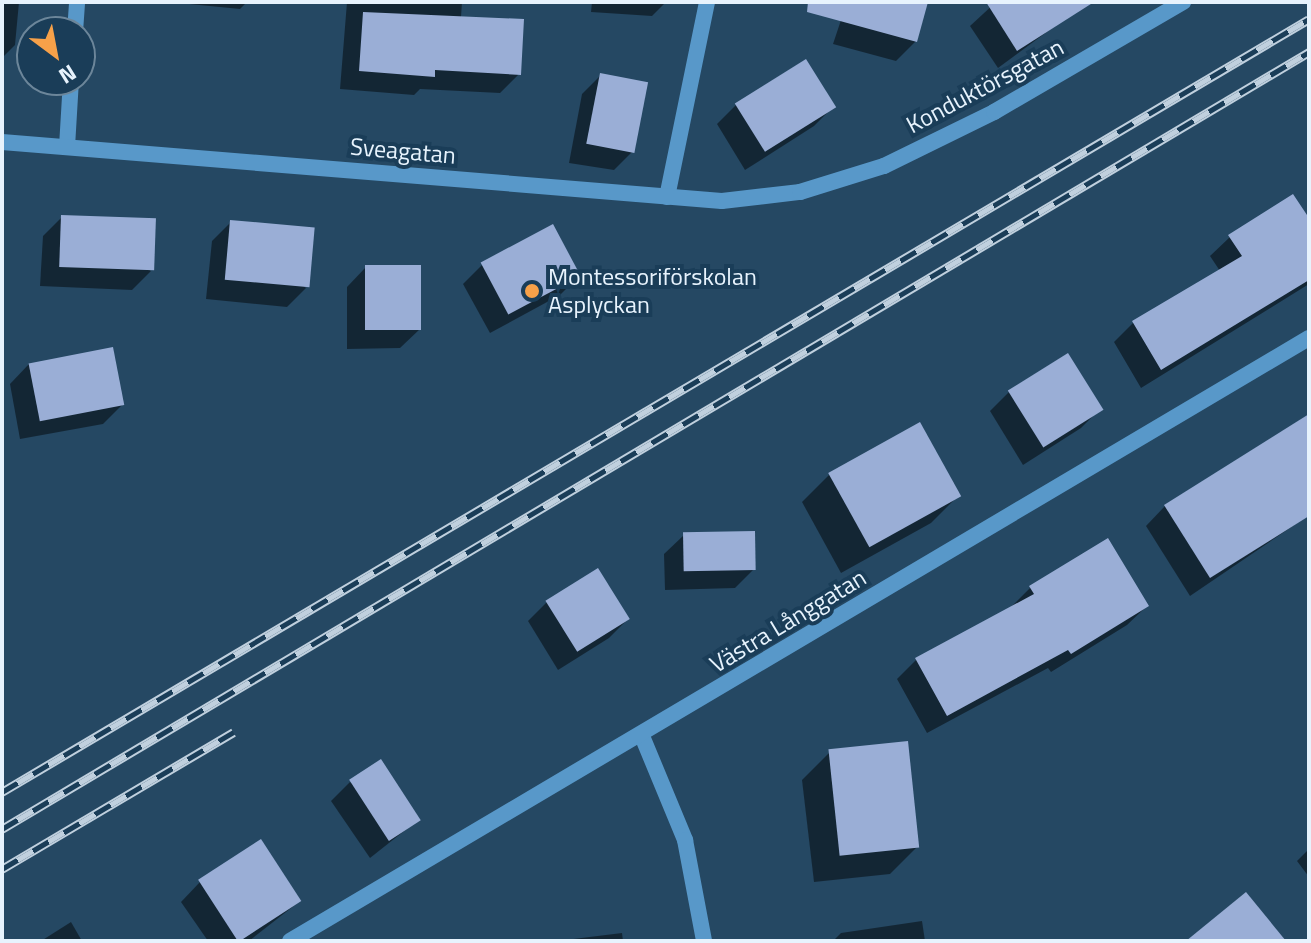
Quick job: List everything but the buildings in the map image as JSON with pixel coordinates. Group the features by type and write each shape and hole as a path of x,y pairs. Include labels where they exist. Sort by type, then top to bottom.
{"street":[{"path":"667,197 707,2"},
{"name":"Konduktörsgatan","path":"800,192 884,166 994,112 1183,2"},
{"path":"67,147 70,96"},
{"name":"Sveagatan","path":"2,142 722,201 800,192"},
{"name":"Västra Långgatan","path":"290,941 642,736 1309,338"},
{"path":"642,736 685,840 704,941"}],"railway":[{"path":"2,792 1309,19"},
{"path":"2,829 1309,52"},
{"path":"2,869 234,732"}],"place":[{"name":"Montessoriförskolan Asplyckan","path":"532,291"}]}
